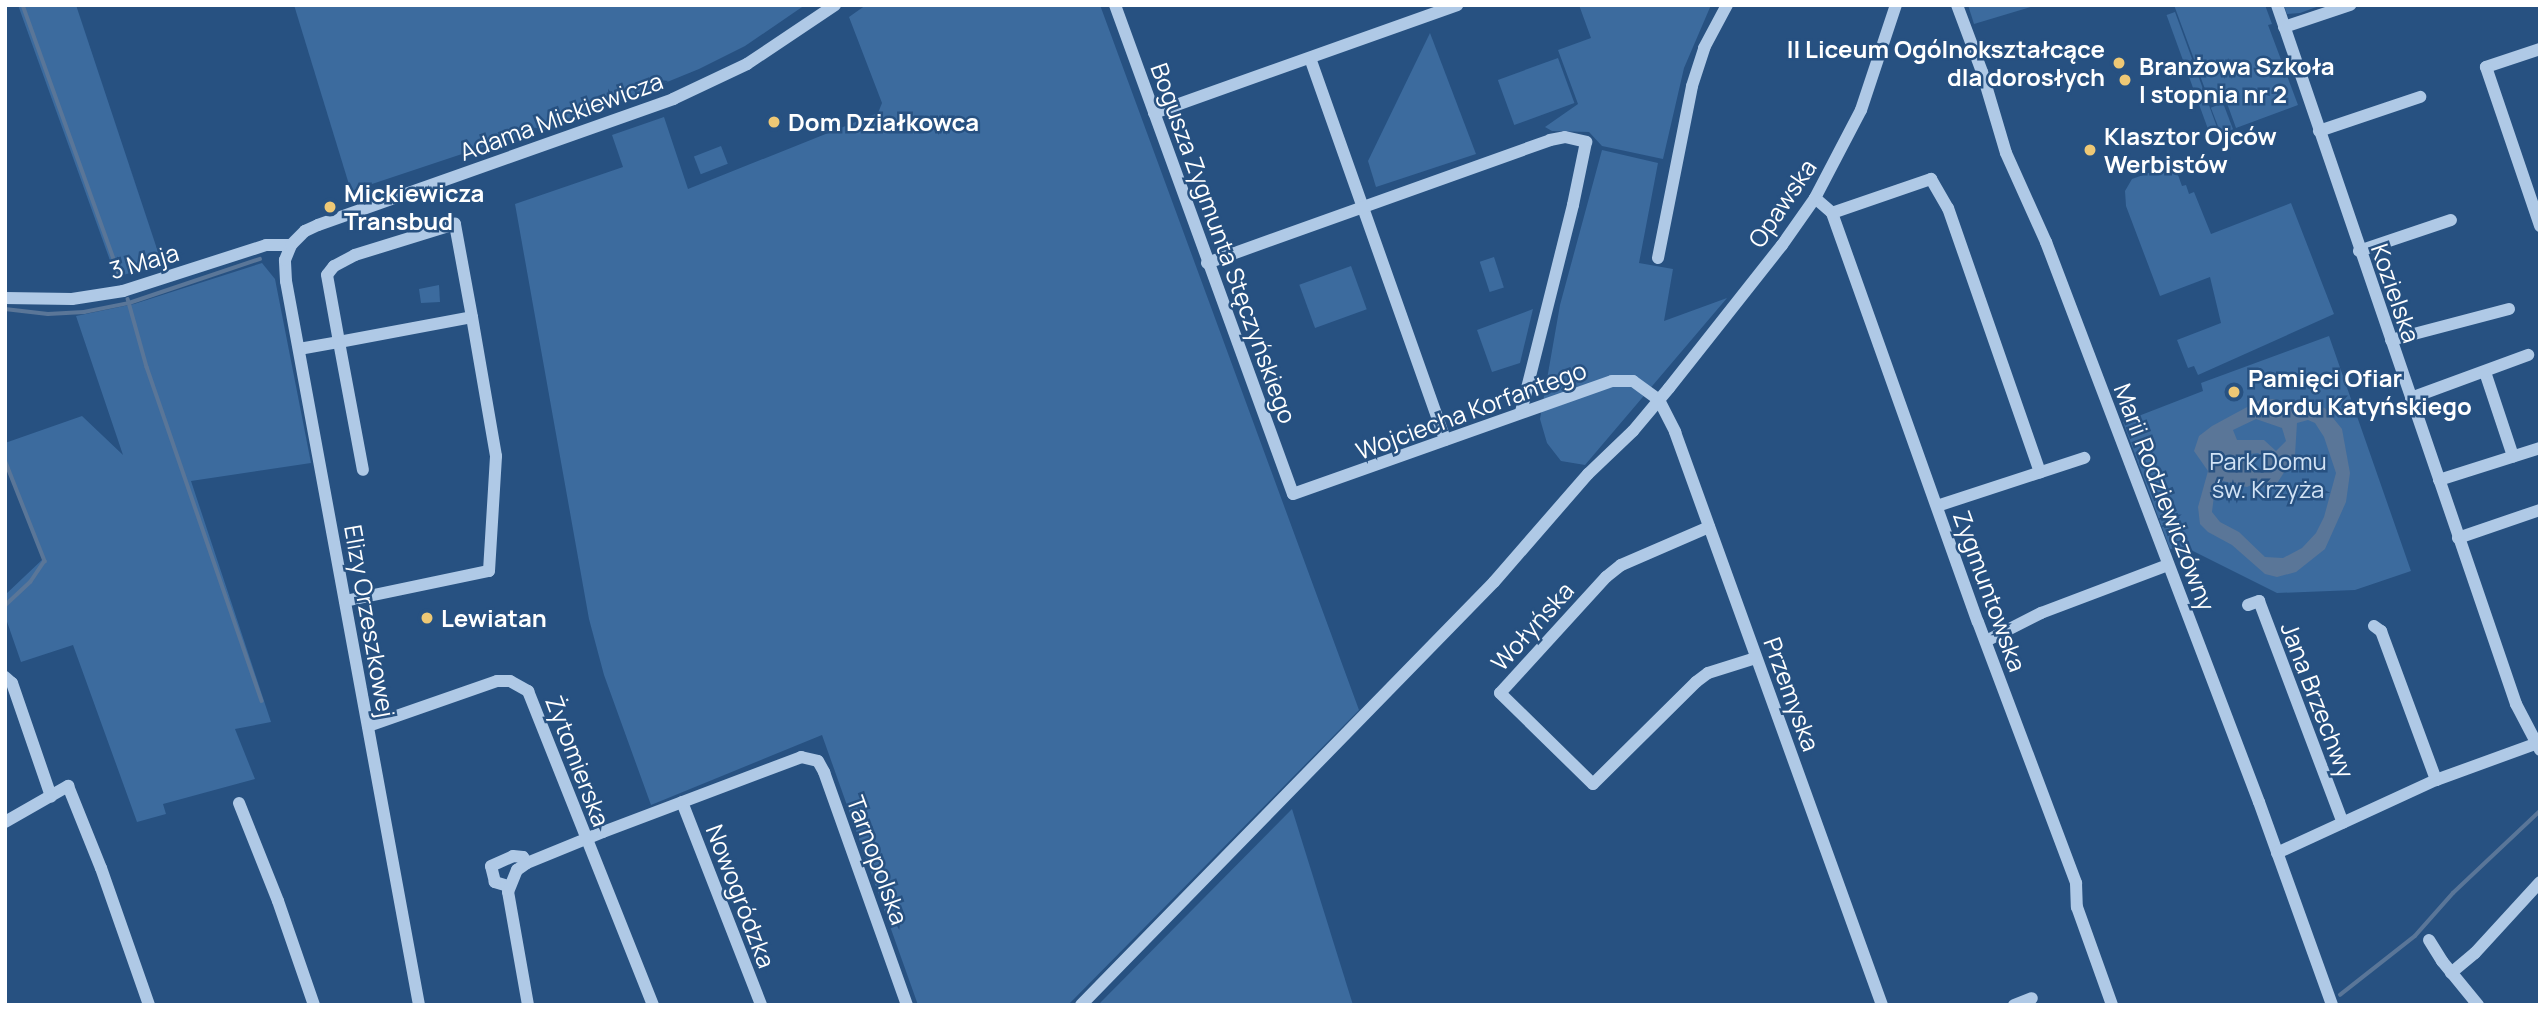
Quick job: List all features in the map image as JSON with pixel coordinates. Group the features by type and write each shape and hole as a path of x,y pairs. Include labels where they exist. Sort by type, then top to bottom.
{"street":[{"name":"Adama Mickiewicza","path":"291,245 305,231 318,225 673,99 755,58 835,5"},
{"name":"Bogusza Zygmunta Stęczyńskiego","path":"1115,5 1293,494"},
{"path":"1154,113 1457,5"},
{"path":"1658,258 1692,86 1704,48 1727,5"},
{"name":"Opawska","path":"1081,1005 1494,582 1588,474 1659,400 1782,245 1815,198 1861,110 1896,5"},
{"name":"Marii Rodziewiczówny","path":"1957,5 1985,82 2006,153 2046,242 2332,1005"},
{"name":"Kozielska","path":"2277,5 2516,704 2537,747"},
{"path":"2284,27 2350,5"},
{"path":"2540,49 2486,67 2540,226"},
{"path":"1310,58 1445,440"},
{"path":"2319,131 2420,97"},
{"path":"1208,262 1550,139 1565,137 1586,142 1573,205 1521,412"},
{"path":"1832,213 1931,179 1948,208 2040,472"},
{"name":"Zygmuntowska","path":"1815,198 1832,213 2060,847 2076,883 2077,907 2112,1005"},
{"path":"2359,251 2451,220"},
{"path":"345,601 489,571 496,456 455,223 355,255 329,270 327,275 363,470"},
{"name":"3 Maja","path":"5,298 72,299 123,292 266,245 291,245"},
{"name":"Elizy Orzeszkowej","path":"291,245 285,268 419,1005"},
{"path":"2391,340 2510,309"},
{"path":"299,349 472,317"},
{"path":"2411,398 2528,355"},
{"path":"2484,372 2513,456"},
{"name":"Wojciecha Korfantego","path":"1293,494 1612,381 1633,381 1659,400"},
{"name":"Przemyska","path":"1659,400 1675,432 1882,1005"},
{"path":"2439,480 2540,447"},
{"path":"1937,506 2084,458"},
{"path":"2459,538 2540,510"},
{"name":"Wołyńska","path":"1709,527 1621,565 1606,577 1500,693 1593,784 1696,682 1708,673 1756,658"},
{"path":"1986,641 2041,613 2168,565"},
{"name":"Jana Brzechwy","path":"2248,606 2259,601 2343,823"},
{"path":"2374,626 2381,631 2435,780"},
{"path":"5,677 12,683 51,796"},
{"name":"Żytomierska","path":"368,726 497,681 521,684 532,696 585,840 653,1005"},
{"path":"2277,853 2435,780 2537,747"},
{"name":"Tarnopolska","path":"682,802 786,760 807,757 821,765 907,1005"},
{"path":"5,822 68,786 79,809 149,1005"},
{"path":"528,1005 508,887 517,870 527,863 682,802"},
{"name":"Nowogródzka","path":"682,802 761,1005"},
{"path":"239,803 278,901 314,1005"},
{"path":"508,887 495,881 491,866 513,856 523,857 527,863"},
{"path":"2451,973 2537,891"},
{"path":"2429,940 2451,973 2478,1005"},
{"path":"2014,1005 2032,998"}],"green space":[{"path":"18,5 76,5 162,264 116,277"},
{"path":"294,5 805,5 745,46 699,69 618,102 351,191"},
{"path":"866,5 1100,5 1359,710 1068,1005 918,1005 822,735 651,805 604,675 589,619 515,204 623,167 612,135 664,117 688,189 878,113 882,103 849,17"},
{"path":"1579,5 1711,5 1684,68 1663,159 1602,146 1589,132 1552,131 1545,127 1578,104 1558,50 1591,38"},
{"path":"1968,5 2037,5 1974,24"},
{"path":"2174,5 2265,5 2272,24 2268,25 2298,105 2236,128 2224,95 2209,100"},
{"path":"2284,5 2322,5 2300,13 2287,14"},
{"path":"2175,12 2217,128 2209,131 2167,15"},
{"path":"1430,33 1476,154 1376,187 1368,161"},
{"path":"1558,58 1574,103 1514,125 1498,80"},
{"path":"2223,103 2233,129 2221,134 2211,108"},
{"path":"721,146 728,164 701,174 694,156"},
{"path":"1602,150 1658,163 1639,263 1673,269 1664,321 1727,298 1585,465 1561,461 1547,443 1540,419 1560,305"},
{"path":"2174,164 2182,186 2186,185 2189,194 2194,192 2211,234 2291,203 2334,314 2198,375 2194,366 2188,368 2177,340 2221,323 2210,277 2160,296 2126,206 2125,191 2132,179"},
{"path":"1494,257 1504,287 1490,292 1480,262"},
{"path":"262,263 275,279 311,463 191,481 271,722 235,729 255,779 163,804 166,814 137,822 73,645 21,662 5,616 5,595 44,558 5,462 5,443 82,416 123,455 76,316 134,304"},
{"path":"1351,266 1367,309 1315,328 1299,285"},
{"path":"439,285 440,302 421,303 419,289"},
{"path":"1533,309 1520,363 1492,372 1477,330"},
{"name":"Park Domu św. Krzyża","path":"2329,336 2411,571 2355,590 2277,593 2185,547 2170,549 2123,422 2203,391 2201,383"},
{"path":"1292,809 1353,1005 1098,1005"}],"shaded area":[{"path":"2274,399 2295,408 2308,403 2325,408 2342,429 2350,473 2346,502 2325,549 2296,572 2277,577 2265,574 2232,545 2208,532 2200,524 2198,507 2208,471 2194,451 2199,436 2260,400","holes":["2256,419 2282,428 2286,441 2276,451 2264,440 2237,440 2233,430","2308,420 2315,423 2324,437 2336,473 2324,517 2316,533 2302,548 2283,558 2265,557 2239,532 2220,522 2212,512 2214,496 2223,481 2247,487 2256,483 2265,488 2276,485 2295,455 2297,423","2258,453 2266,459 2261,473 2245,460 2250,454"]}],"waterway":[{"path":"23,5 121,278"},
{"path":"5,309 48,314 84,312 129,303 260,259"},
{"path":"128,299 147,367 262,701"},
{"path":"5,460 45,561 31,582 5,606"},
{"path":"2340,995 2415,936 2453,893 2540,811"}],"place":[{"name":"II Liceum Ogólnokształcące dla dorosłych","path":"2119,63"},
{"name":"Branżowa Szkoła I stopnia nr 2","path":"2125,80"},
{"name":"Dom Działkowca","path":"774,122"},
{"name":"Klasztor Ojców Werbistów","path":"2090,150"},
{"name":"Mickiewicza Transbud","path":"330,207"},
{"name":"Pamięci Ofiar Mordu Katyńskiego","path":"2234,392"},
{"name":"Lewiatan","path":"427,618"}]}
